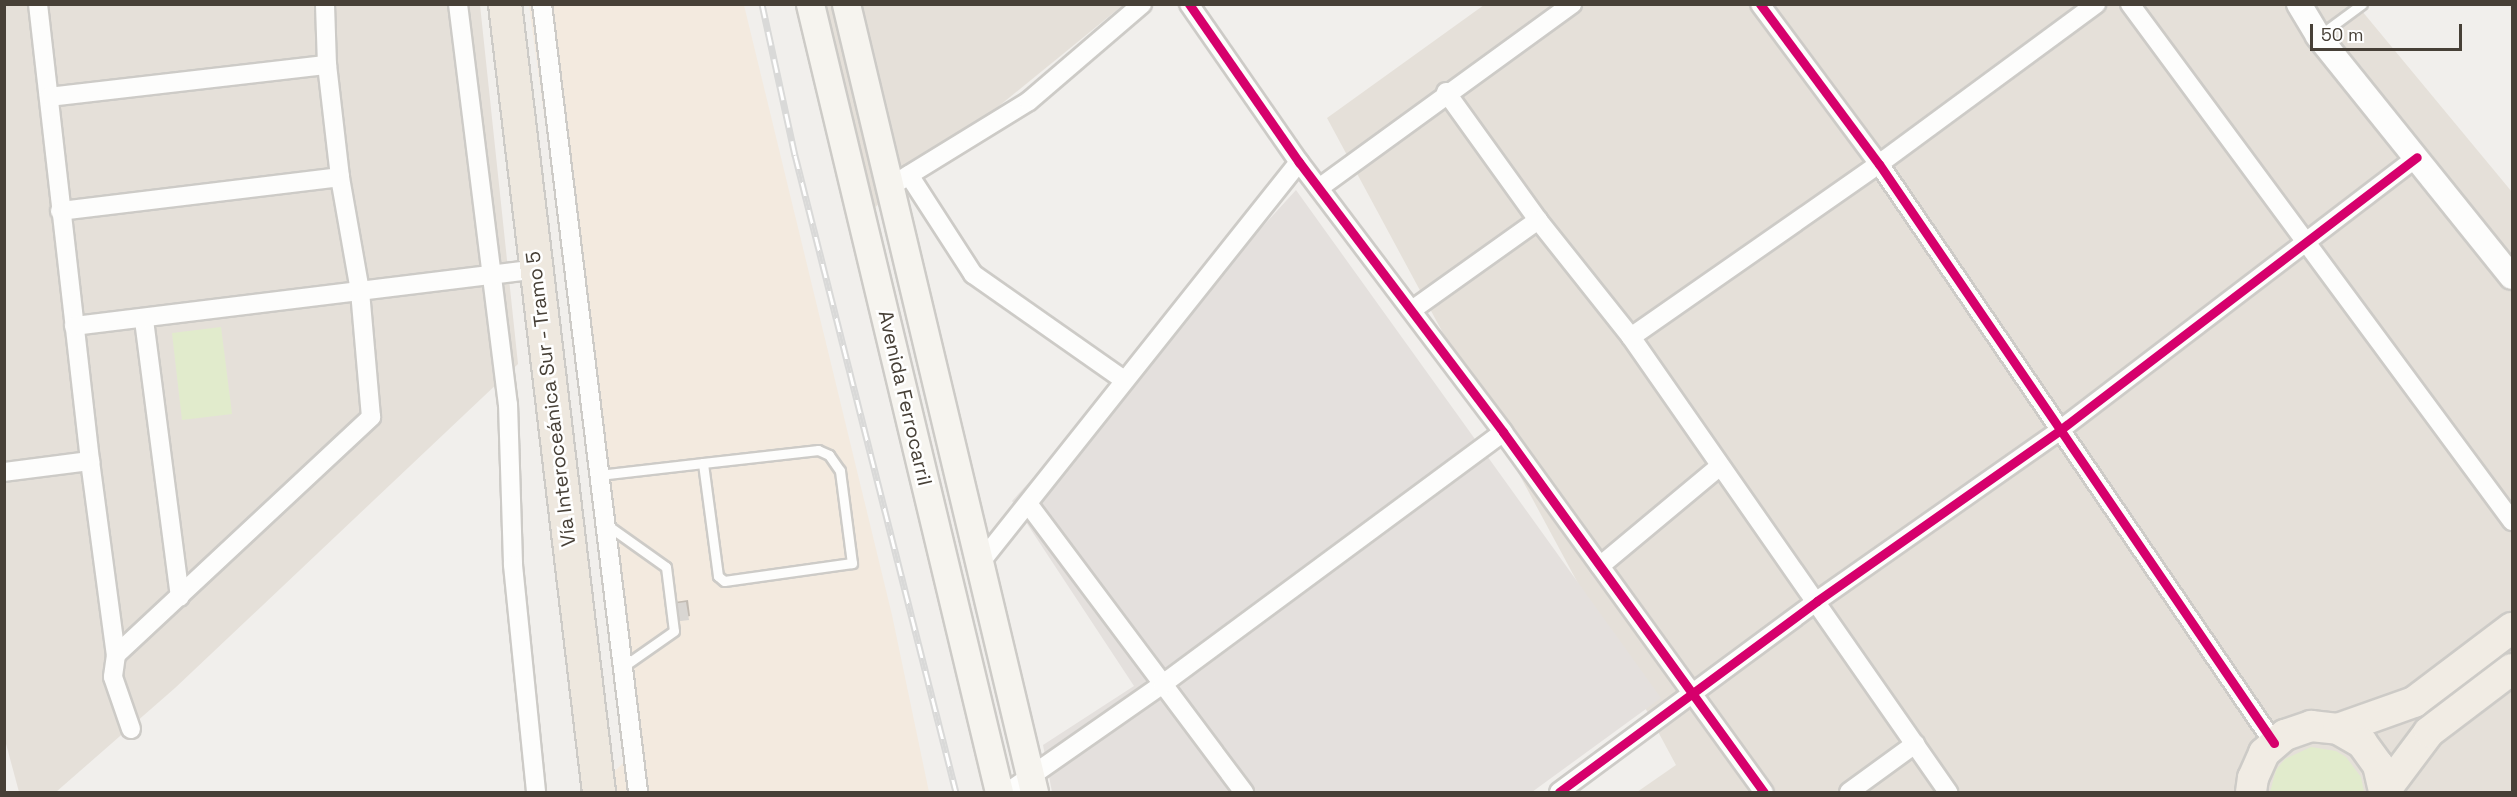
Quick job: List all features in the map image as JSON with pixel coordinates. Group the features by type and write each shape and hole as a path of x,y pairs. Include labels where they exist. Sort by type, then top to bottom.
{"highway":[{"name":"Vía Interoceánica Sur - Tramo 5","path":"505,4 599,792"}],"main road":[{"name":"Avenida Ferrocarril","path":"810,4 999,792"},
{"name":"Avenida Ferrocarril","path":"846,4 900,180 980,563 1033,784"},
{"path":"2338,729 2414,702 2512,628"},
{"path":"2384,792 2429,732 2512,669"},
{"path":"2251,792 2257,765 2274,743 2311,726 2338,729 2362,743 2371,753 2384,792"}],"street":[{"path":"38,4 60,211 116,655 113,677 131,729"},
{"path":"116,655 371,417 360,291 340,177 327,65 326,4"},
{"path":"458,4 490,276 508,404 513,565 536,792"},
{"path":"542,4 638,792"},
{"path":"1124,380 973,274 900,180 1029,101 1142,4"},
{"path":"1189,4 1299,162 1503,432 1764,792"},
{"path":"1318,188 1446,92 1572,4"},
{"path":"1760,4 1879,164 2274,743"},
{"path":"1631,337 1879,164 2096,4"},
{"path":"2130,4 2512,521"},
{"path":"2297,5 2318,36 2512,277"},
{"path":"49,97 327,65"},
{"path":"1446,92 1538,220 1631,337 1719,467 1817,601 1948,792"},
{"path":"1559,792 1817,601 2060,430 2417,158"},
{"path":"980,563 1029,506 1124,380 1299,162"},
{"path":"60,211 340,177"},
{"path":"1412,310 1538,220"},
{"path":"74,326 144,320 536,269"},
{"path":"144,320 180,597"},
{"path":"1008,792 1033,784 1163,684 1503,432"},
{"path":"4,472 90,461"},
{"path":"1600,566 1719,467"},
{"path":"1029,506 1244,792"},
{"path":"1849,792 1915,744"}],"lane":[{"path":"2318,36 2362,4"},
{"path":"599,475 703,463 818,450 829,455 840,471 852,563 724,581 718,576 703,463"},
{"path":"605,524 666,567 674,631 624,666"}],"shaded area":[{"path":"824,4 1123,5 874,208"},
{"path":"4,5 480,5 518,364 175,688 56,792 19,792 5,740"},
{"path":"529,5 744,5 892,615 929,792 592,792 632,755"},
{"path":"1484,5 2357,5 2512,192 2512,792 1637,792 1676,765 1327,118"},
{"path":"1296,190 1661,698 1532,792 1052,792 1043,745 1134,686 1012,501"}],"green space":[{"path":"221,327 232,414 182,420 172,333"},
{"path":"2311,747 2336,751 2346,757 2361,777 2364,792 2270,792 2276,770 2285,759"}],"building":[{"path":"686,602 689,620 673,622 671,604"}],"railway":[{"path":"762,4 795,155 956,792"}],"cycle path":[{"path":"1189,4 1299,162 1503,432 1764,792"},
{"path":"1760,4 1879,164 2274,743"},
{"path":"1559,792 1817,601 2060,430 2417,157"}]}
